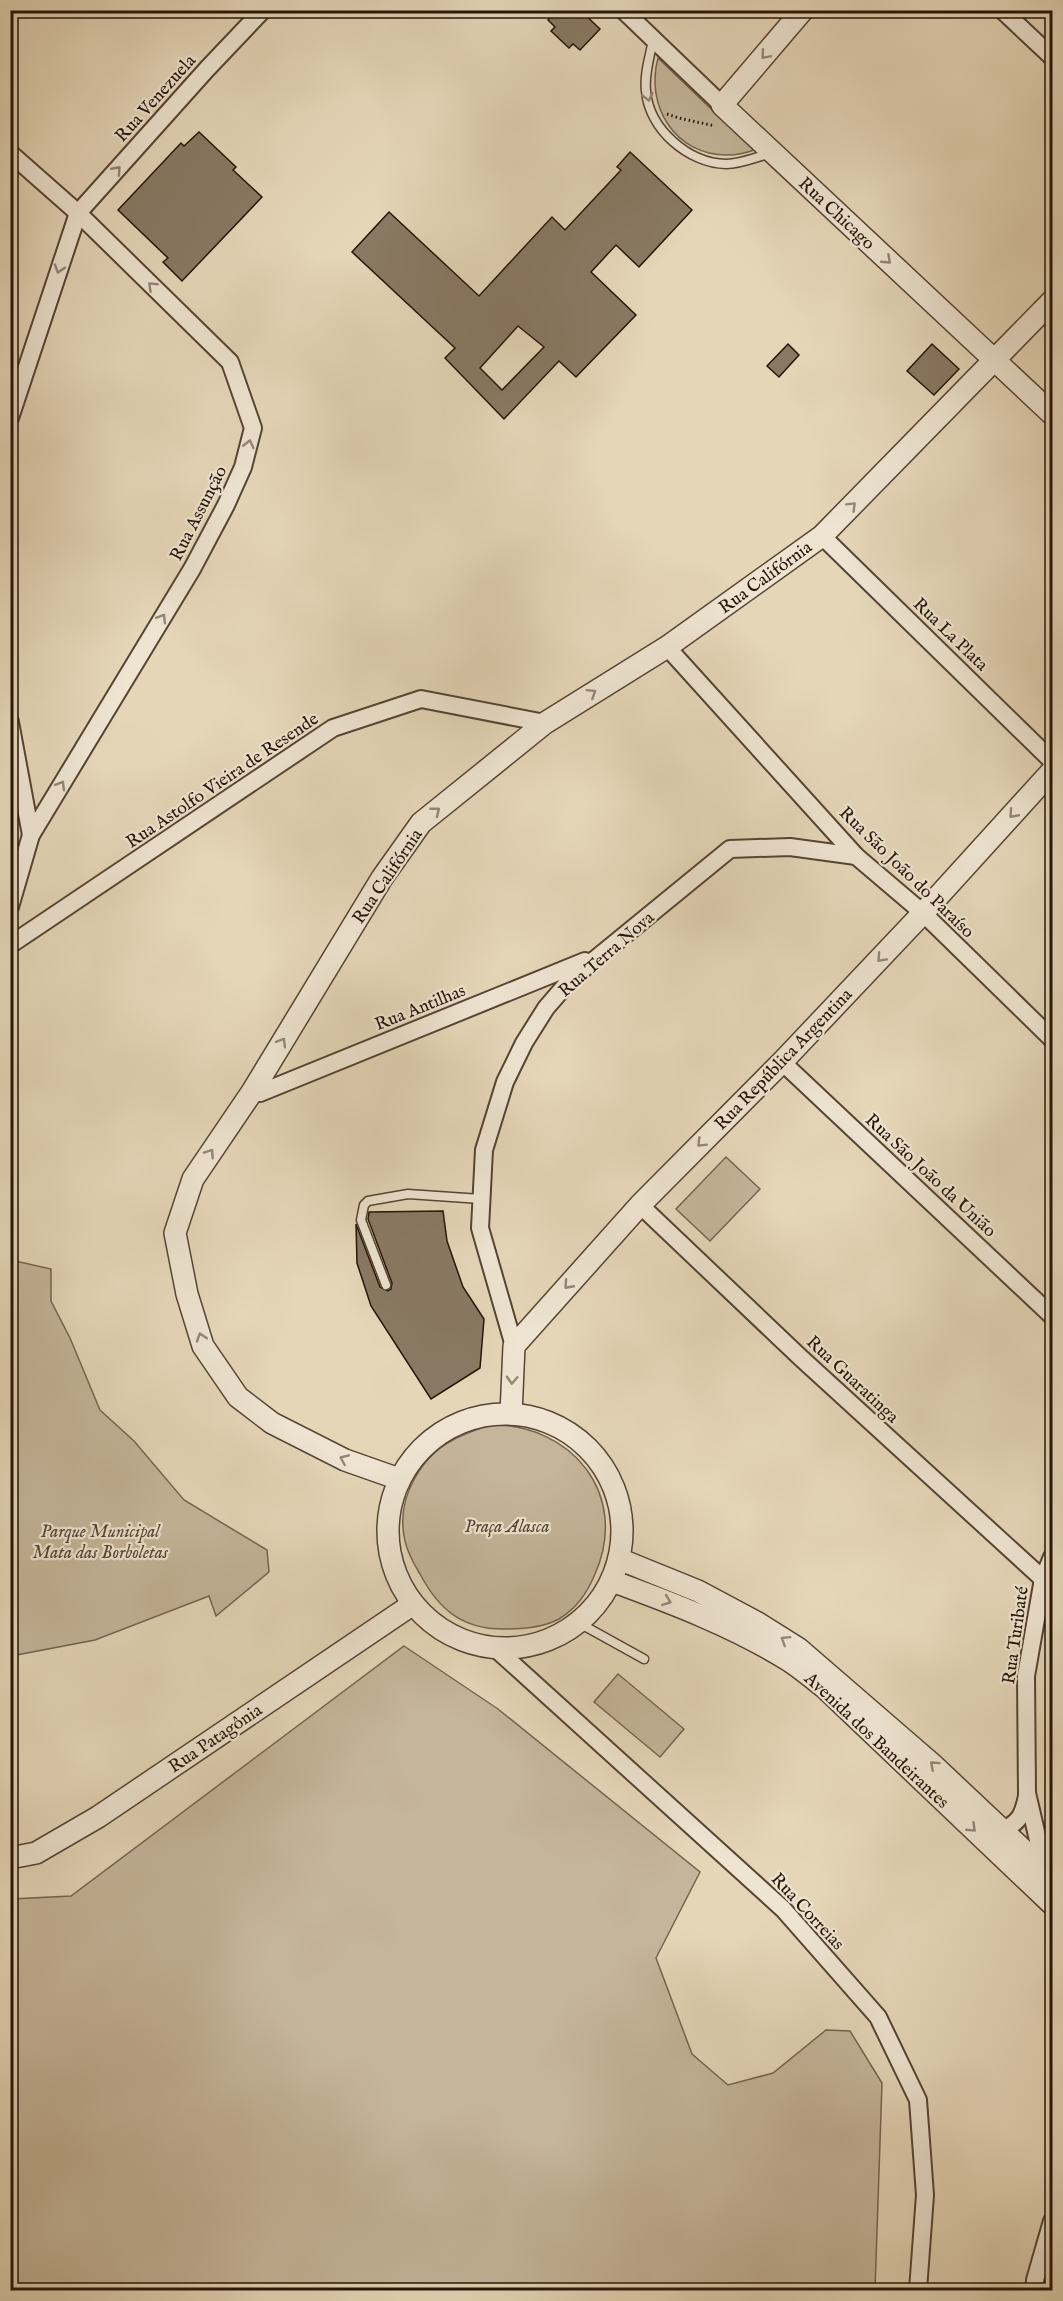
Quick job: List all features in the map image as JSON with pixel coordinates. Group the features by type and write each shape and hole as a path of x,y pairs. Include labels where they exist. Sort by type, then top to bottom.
{"street":[{"name":"Rua Venezuela","path":"78,213 263,10"},
{"name":"Rua Chicago","path":"622,10 653,40 721,115 772,153 1053,414"},
{"path":"721,115 803,10"},
{"path":"1002,10 1053,57"},
{"name":"Rua Assunção","path":"10,153 78,213 230,362 253,428 243,467 202,551 31,835 10,907"},
{"path":"10,418 78,213"},
{"name":"Rua Califórnia","path":"399,1479 345,1460 272,1423 238,1397 203,1346 187,1294 175,1233 193,1179 252,1092 382,878 421,823 545,723 667,647 822,536 1053,301"},
{"name":"Rua La Plata","path":"822,536 1053,761"},
{"name":"Rua São João do Paraíso","path":"667,647 856,856 923,913 1053,1039"},
{"name":"Rua Astolfo Vieira de Resende","path":"10,945 333,728 421,699 545,723"},
{"path":"10,722 31,835"},
{"name":"Rua República Argentina","path":"514,1346 640,1205 782,1062 1053,771"},
{"name":"Rua Terra Nova","path":"511,1414 514,1346 480,1228 481,1199 484,1150 506,1082 524,1043 552,1001 571,980 730,849 790,847 856,856"},
{"name":"Rua Antilhas","path":"252,1092 260,1093 602,954"},
{"name":"Rua São João da União","path":"782,1062 1053,1316"},
{"name":"Rua Guaratinga","path":"640,1205 801,1358 1043,1580"},
{"path":"511,1414 544,1421 575,1437 599,1461 616,1491 622,1525 620,1560 612,1581 598,1604 579,1623 554,1638 525,1647 495,1648 464,1641 445,1631 436,1626 413,1604 396,1575 388,1543 389,1510 399,1479 411,1460 427,1443 445,1430 477,1418 511,1414"},
{"name":"Rua Turibaté","path":"1004,1830 1017,1823 1023,1816 1027,1793 1026,1676 1043,1580 1053,1557"},
{"name":"Avenida dos Bandeirantes","path":"620,1560 698,1591 756,1622 799,1649 932,1764 1049,1874"},
{"name":"Avenida dos Bandeirantes","path":"612,1581 704,1616 790,1661 825,1688 1053,1904"},
{"name":"Rua Patagônia","path":"10,1858 36,1853 98,1817 413,1604"},
{"name":"Rua Correias","path":"495,1648 783,1909 878,2017 918,2100 925,2195 918,2290"},
{"name":"Rua Turibaté","path":"1027,1793 1049,1874"},
{"path":"1035,2290 1035,2280 1053,2221"}],"lane":[{"path":"653,40 647,71 646,92 657,122 674,143 700,160 726,164 772,153"},
{"path":"386,1285 361,1220 364,1205 368,1201 408,1194 481,1199"},
{"path":"579,1623 644,1659"}],"path":[{"path":"669,120 665,113 695,122 721,115"}],"green space":[{"path":"658,58 754,150 730,155 709,153 692,147 679,137 660,110 655,76"},
{"path":"726,1157 760,1189 710,1241 676,1209"},
{"name":"Parque Municipal Mata das Borboletas","path":"11,1260 51,1269 51,1301 70,1338 100,1410 134,1441 184,1500 267,1550 269,1572 216,1616 209,1596 95,1640 11,1656"},
{"name":"Praça Alasca","path":"489,1425 519,1428 546,1436 568,1450 586,1469 599,1492 605,1517 604,1545 595,1574 585,1594 576,1605 559,1619 547,1624 506,1629 477,1626 465,1622 435,1598 406,1546 403,1528 405,1502 422,1467 440,1448 451,1441"},
{"path":"404,1646 498,1709 700,1872 656,1958 692,2054 728,2085 773,2073 826,2030 850,2031 882,2083 875,2290 11,2290 11,1899 71,1896"},
{"path":"618,1674 684,1729 660,1757 594,1702"}],"building":[{"path":"557,10 580,10 600,29 580,50 573,44 569,48 551,31 555,27 548,20"},
{"path":"199,132 236,167 233,170 262,197 182,281 163,262 168,258 118,210 181,143 184,146"},
{"path":"630,152 692,210 639,267 616,245 591,272 636,315 576,377 559,361 504,419 445,358 455,348 352,252 389,212 479,296 552,217 565,230 621,170 617,167","holes":["518,326 544,347 502,390 480,368"]},
{"path":"788,344 799,355 779,377 767,366"},
{"path":"932,344 959,369 934,395 907,371"},
{"path":"443,1211 447,1241 463,1287 484,1319 480,1368 431,1399 371,1306 357,1263 356,1224 380,1287 388,1291 392,1283 368,1219 369,1212"}]}
